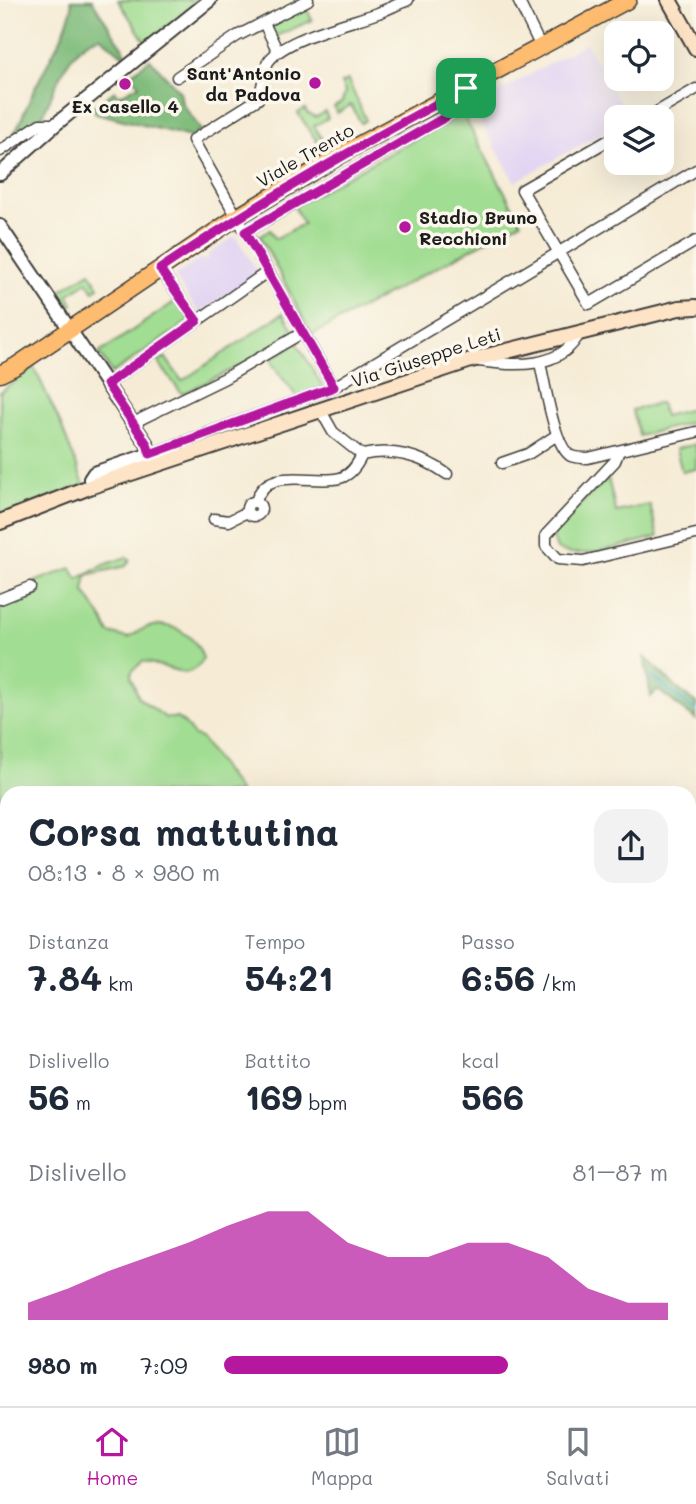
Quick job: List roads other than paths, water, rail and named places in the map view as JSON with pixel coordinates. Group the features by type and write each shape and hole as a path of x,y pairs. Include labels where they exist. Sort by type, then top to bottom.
{"main road":[{"name":"Viale Trento","path":"0,374 160,269 241,225 349,150 628,0"},
{"path":"669,0 696,48"},
{"name":"Via Giuseppe Leti","path":"0,522 92,486 471,360 678,308 696,306"},
{"name":"Viale Trento","path":"0,383 16,366"}],"street":[{"path":"0,174 56,124 210,0"},
{"path":"177,77 237,36 308,0"},
{"path":"334,387 193,140 258,99 264,88 267,64 278,52 320,32 379,13 408,0"},
{"path":"517,0 541,47"},
{"path":"264,23 278,52"},
{"path":"669,105 696,89"},
{"path":"0,151 40,124 56,124"},
{"path":"604,143 522,190 589,304 696,240"},
{"path":"92,486 91,476 99,470 334,387 696,170"},
{"path":"0,226 147,444 150,454"},
{"path":"160,269 197,321"},
{"path":"107,384 267,272"},
{"path":"471,360 540,363 553,359 568,349 580,332"},
{"path":"134,425 141,419 225,378 302,333"},
{"path":"540,363 557,435 572,456 588,458 696,432"},
{"path":"321,411 333,432 362,455 380,451 420,458 447,474"},
{"path":"502,463 528,454 557,435"},
{"path":"619,451 615,461 546,535 546,545 558,559 583,561 696,534"},
{"path":"214,519 229,521 247,512 253,516 259,514 261,507 256,502 258,495 275,481 288,478 340,478 356,467 362,455"},
{"path":"0,598 30,586"}],"waterway":[{"path":"651,676 696,711"}],"place":[{"name":"Sant'Antonio da Padova","path":"315,83"},
{"name":"Ex casello 4","path":"125,84"},
{"name":"Stadio Bruno Recchioni","path":"405,227"}]}
